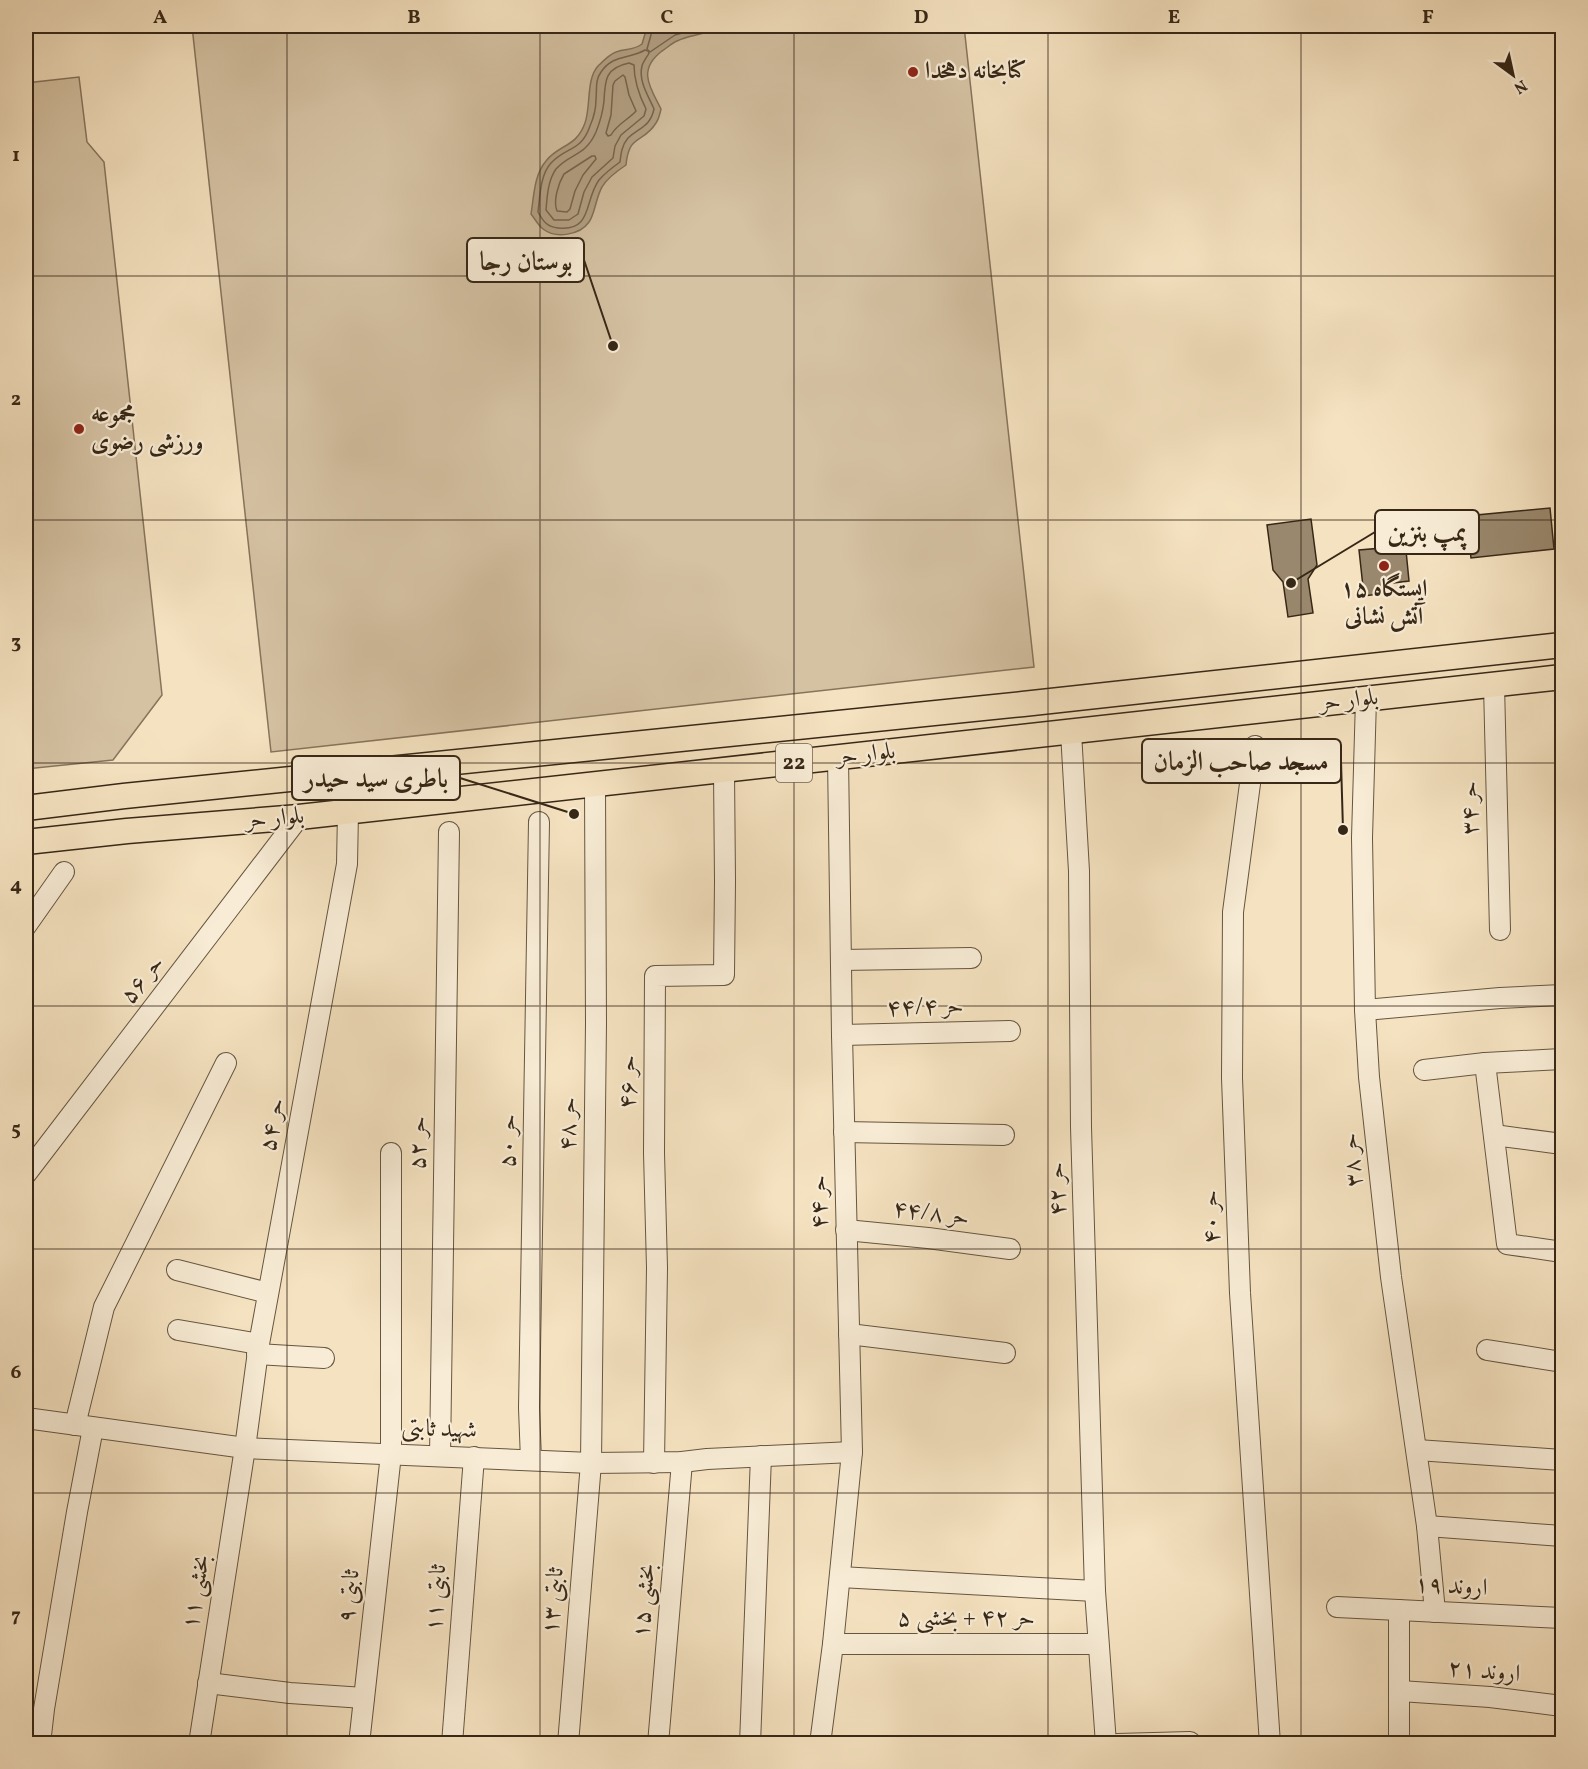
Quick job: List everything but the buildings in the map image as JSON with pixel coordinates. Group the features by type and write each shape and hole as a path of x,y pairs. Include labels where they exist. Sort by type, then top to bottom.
{"main road":[{"name":"بلوار حر","path":"26,808 1563,645"},
{"name":"بلوار حر","path":"26,842 348,812 1563,677"},
{"path":"124,796 127,831"}],"street":[{"name":"حر ۳۴","path":"1494,685 1500,930"},
{"name":"حر ۳۸","path":"1366,699 1362,838 1365,1010 1369,1077 1391,1277 1428,1526 1435,1611"},
{"name":"حر ۴۲","path":"1071,732 1079,871 1081,1127 1095,1591 1106,1743"},
{"name":"حر ۴۰","path":"1255,746 1233,912 1232,1078 1241,1305 1270,1743"},
{"name":"حر ۴۴","path":"820,1743 833,1644 852,1452 838,758"},
{"name":"حر ۴۶","path":"654,1463 657,1268 654,1153 655,976 724,975 724,771"},
{"name":"حر ۴۸","path":"591,1463 596,1023 595,785"},
{"name":"حر ۵۴","path":"245,1448 258,1349 347,864 348,812"},
{"name":"حر ۵۶","path":"26,1174 299,817"},
{"name":"حر ۵۰","path":"531,1460 529,1408 540,822"},
{"name":"حر ۵۲","path":"440,1455 449,832"},
{"path":"26,926 64,872"},
{"path":"841,960 971,958"},
{"path":"1365,1010 1563,995"},
{"name":"حر ۴۴/۴","path":"842,1035 1010,1031"},
{"path":"1424,1070 1485,1063 1563,1059"},
{"path":"40,1743 47,1686 77,1512 84,1426 104,1307 226,1063"},
{"path":"1485,1063 1507,1244 1563,1252"},
{"path":"844,1132 1004,1135"},
{"path":"1494,1135 1563,1144"},
{"name":"ثابتی ۹","path":"359,1743 391,1454 392,1153"},
{"name":"حر ۴۴/۸","path":"846,1230 1010,1249"},
{"path":"177,1270 268,1293"},
{"path":"178,1330 258,1349 324,1358"},
{"path":"849,1334 1005,1353"},
{"path":"1486,1350 1563,1362"},
{"name":"شهید ثابتی","path":"26,1418 245,1448 591,1463 682,1462 852,1452"},
{"name":"بخشی ۱۱","path":"199,1743 245,1448"},
{"path":"1417,1450 1563,1460"},
{"path":"750,1743 761,1456"},
{"name":"ثابتی ۱۱","path":"452,1743 474,1457"},
{"name":"بخشی ۱۵","path":"658,1743 682,1462"},
{"name":"ثابتی ۱۳","path":"568,1743 591,1463"},
{"path":"1428,1526 1563,1536"},
{"path":"840,1577 1095,1591"},
{"name":"اروند ۱۹","path":"1337,1607 1563,1618"},
{"path":"1399,1610 1399,1743"},
{"name":"حر ۴۲ + بخشی ۵","path":"833,1644 1098,1644"},
{"path":"208,1683 290,1693 364,1698"},
{"name":"اروند ۲۱","path":"1400,1691 1490,1697 1563,1706"},
{"path":"1117,1743 1190,1742"}],"shaded area":[{"path":"192,26 964,26 1034,667 271,752"},
{"name":"مجموعه ورزشی رضوی","path":"79,77 87,142 104,162 162,695 113,760 26,769 26,83"}],"water":[{"path":"645,26 716,26 707,32 675,42 654,58 648,72 648,79 661,109 657,121 651,130 633,143 626,165 604,184 589,222 574,233 561,235 548,232 531,214 539,173 556,151 572,142 581,131 587,116 590,85 594,71 614,53 642,44"}],"place":[{"name":"کتابخانه دهخدا","path":"913,72"},
{"name":"بوستان رجا","path":"613,346"},
{"name":"مجموعه ورزشی رضوی","path":"79,429"},
{"name":"ایستگاه ۱۵ آتش نشانی","path":"1384,566"},
{"name":"پمپ بنزین","path":"1291,583"},
{"name":"باطری سید حیدر","path":"574,814"},
{"name":"مسجد صاحب الزمان","path":"1343,830"}]}
